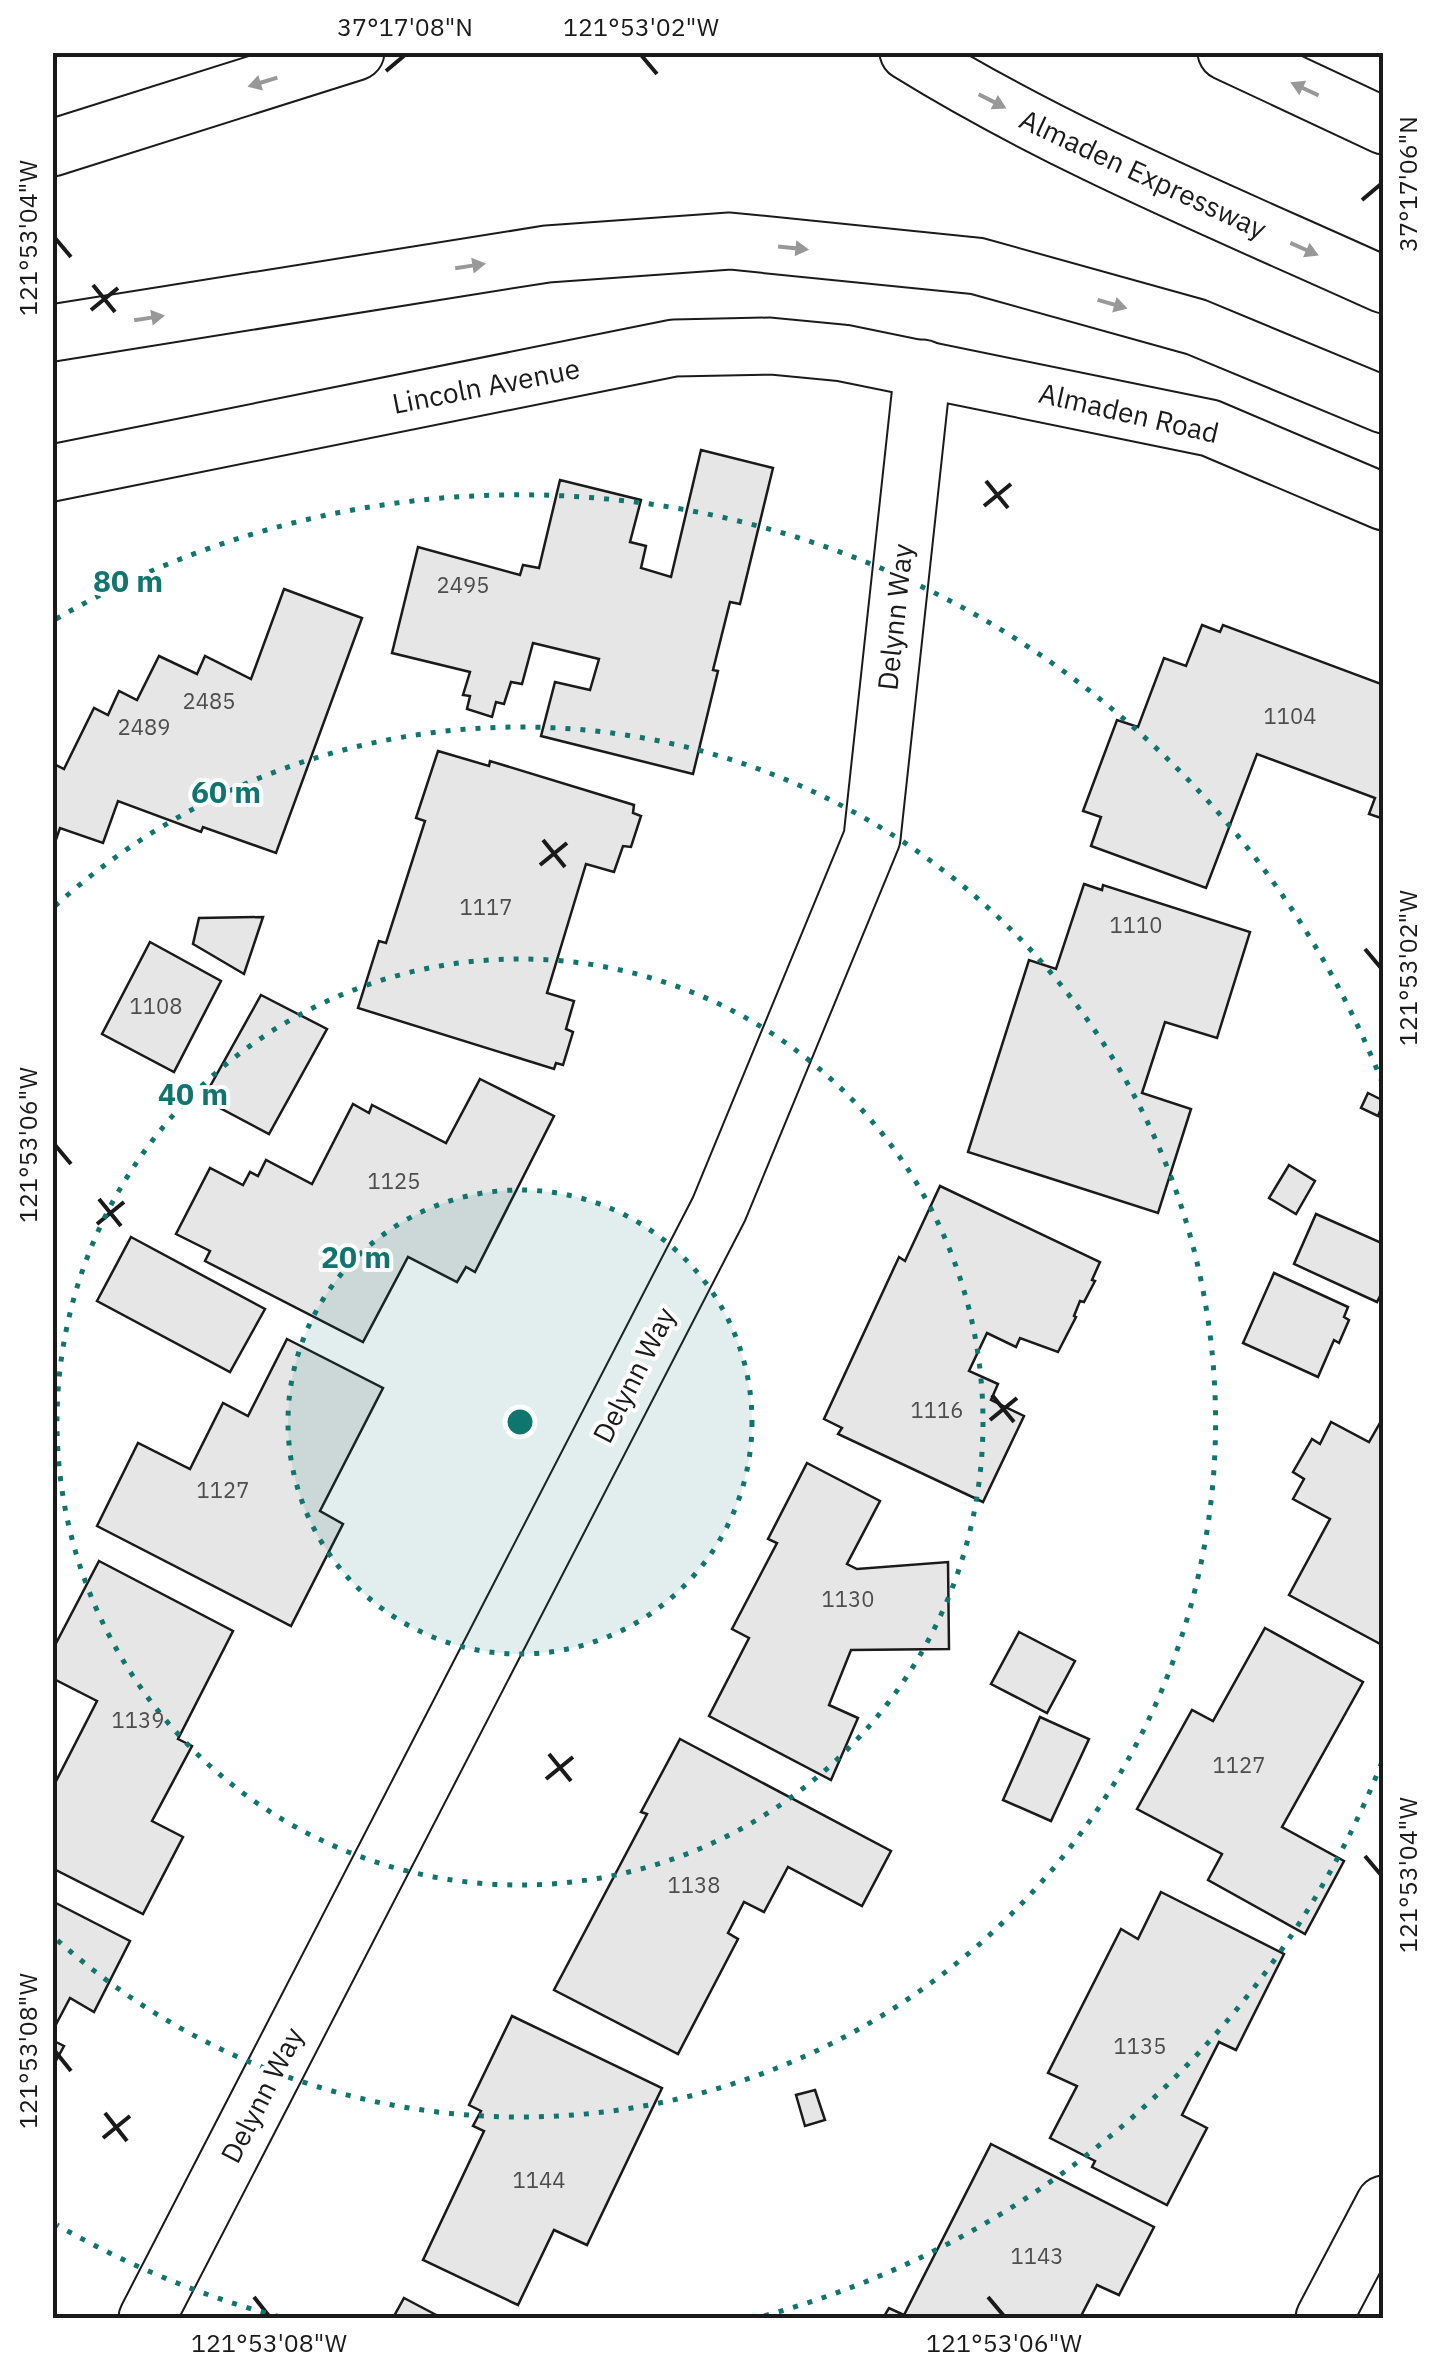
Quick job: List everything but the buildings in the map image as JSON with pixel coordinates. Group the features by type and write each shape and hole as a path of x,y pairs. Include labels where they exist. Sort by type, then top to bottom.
{"street":[{"path":"52,148 356,52"},
{"name":"Almaden Expressway","path":"908,52 962,86 1080,146 1384,285"},
{"path":"1226,52 1384,126"},
{"path":"52,334 547,254 730,241 977,266 1196,327 1384,405"},
{"name":"Lincoln Avenue","path":"52,474 674,348 770,346 843,353 923,368"},
{"name":"Almaden Road","path":"923,368 1210,428 1384,502"},
{"name":"Delynn Way","path":"147,2318 720,1209 872,838 923,368"},
{"path":"1324,2318 1384,2204"}]}
